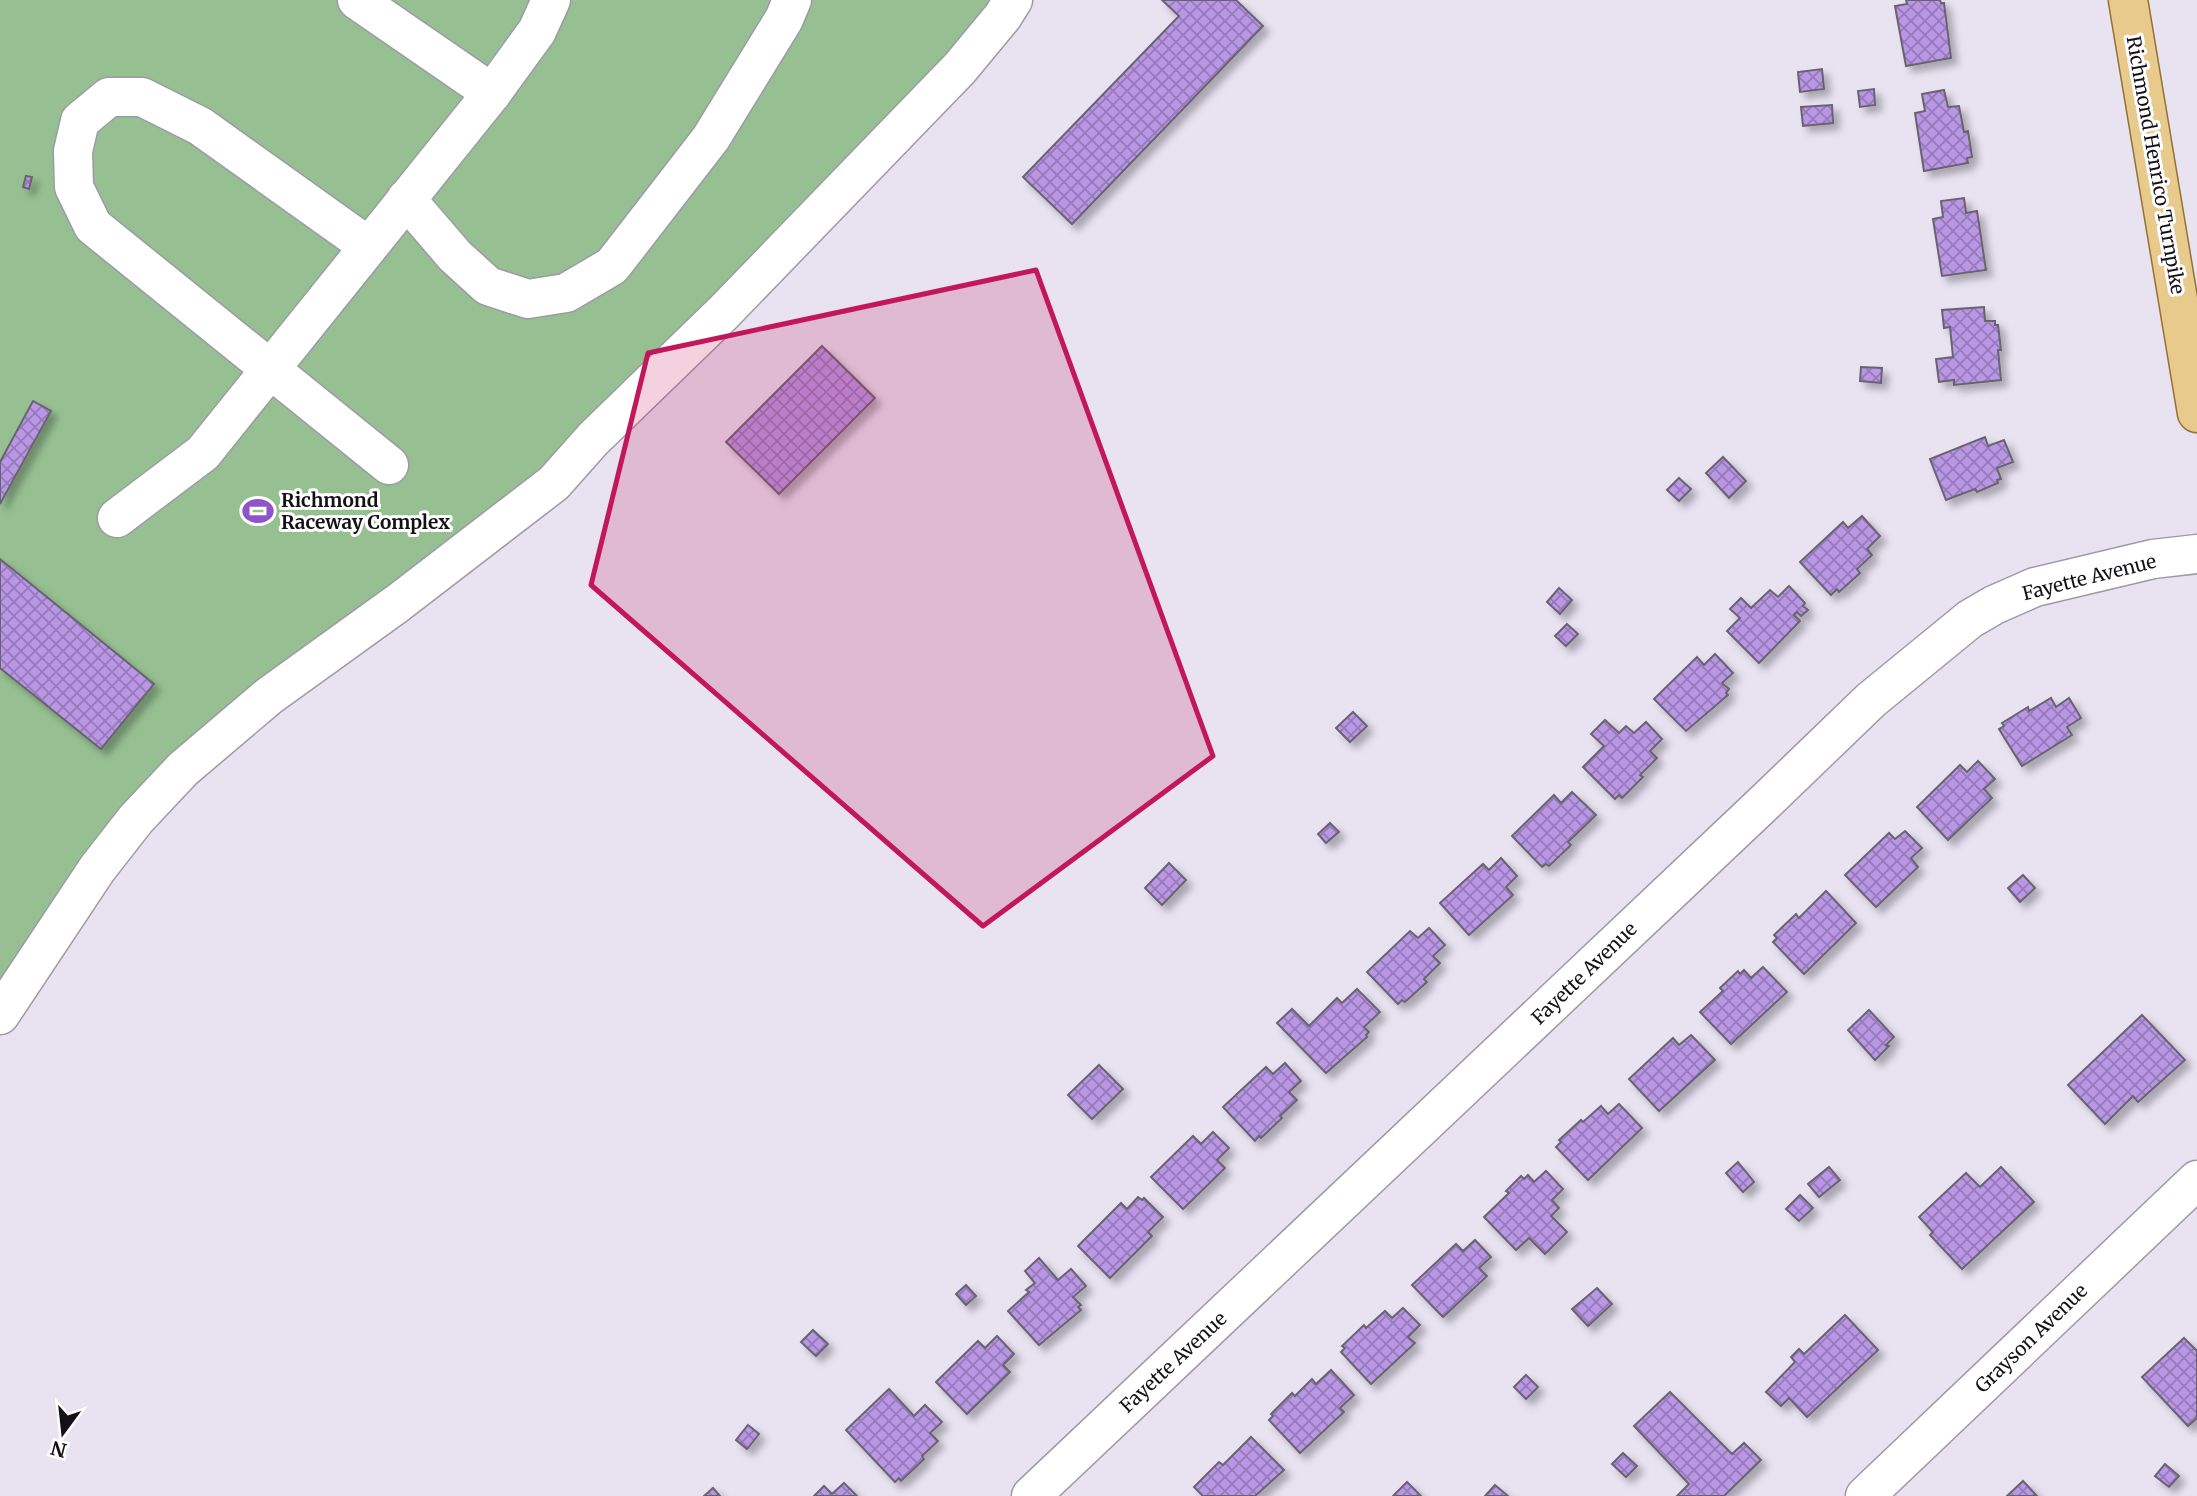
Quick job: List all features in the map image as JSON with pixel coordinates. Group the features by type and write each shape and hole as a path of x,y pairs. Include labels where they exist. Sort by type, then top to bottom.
{"main road":[{"name":"Richmond Henrico Turnpike","path":"2128,0 2197,413"}],"street":[{"path":"357,0 492,93"},
{"path":"117,518 203,453 492,93 537,30 551,0"},
{"path":"406,199 455,256 488,286 528,299 566,293 612,266 637,234 711,138 784,19 792,0"},
{"path":"0,1015 97,869 136,819 183,769 269,696 417,589 554,483 593,439 723,313 960,68 1013,0"},
{"path":"368,246 200,126 142,97 109,97 80,121 74,151 74,187 93,226 389,465"},
{"name":"Fayette Avenue","path":"1031,1496 1871,700 1970,619 2035,587 2153,559 2197,554"},
{"name":"Grayson Avenue","path":"1865,1496 2197,1180"}],"highlighted area":[{"path":"1036,270 1213,756 983,926 591,585 648,353"}],"green space":[{"name":"Richmond Raceway Complex","path":"0,0 1013,0 593,439 280,676 0,998"}],"building":[{"path":"1162,0 1236,0 1263,26 1072,224 1023,177 1179,16"},
{"path":"1906,0 1940,0 1944,3 1951,58 1906,66 1895,6 1907,4"},
{"path":"1822,69 1824,89 1800,92 1798,72"},
{"path":"1874,89 1875,105 1860,107 1858,91"},
{"path":"1944,90 1948,107 1959,106 1964,132 1968,131 1972,157 1967,158 1968,163 1924,171 1915,113 1925,111 1922,94"},
{"path":"1832,105 1833,123 1803,126 1801,107"},
{"path":"26,176 32,177 29,189 23,187"},
{"path":"1964,198 1966,213 1977,211 1986,270 1942,276 1933,219 1943,217 1941,201"},
{"path":"1984,307 1985,321 1995,321 1995,325 1998,325 2001,380 1954,385 1954,380 1939,382 1936,359 1953,357 1950,327 1944,328 1942,310"},
{"path":"822,346 875,398 779,494 726,442"},
{"path":"1861,367 1882,368 1881,383 1860,381"},
{"path":"33,401 51,411 0,504 0,462"},
{"path":"1985,437 1988,446 2004,440 2013,462 1997,468 2001,479 1997,480 1998,483 1946,500 1930,459"},
{"path":"1723,457 1746,481 1729,498 1706,473"},
{"path":"1679,478 1691,489 1679,501 1667,490"},
{"path":"1862,516 1880,536 1867,549 1872,555 1857,569 1860,573 1839,592 1837,589 1831,595 1800,562 1843,522 1848,528"},
{"path":"0,559 154,684 101,749 0,668"},
{"path":"1789,586 1808,610 1801,616 1797,612 1794,615 1800,621 1759,663 1727,631 1740,618 1730,609 1741,598 1751,608 1770,590 1778,597"},
{"path":"1559,588 1572,600 1560,614 1547,602"},
{"path":"1567,624 1578,634 1566,646 1555,636"},
{"path":"1715,654 1733,673 1722,683 1729,689 1726,693 1728,695 1686,731 1654,699 1697,657 1704,665"},
{"path":"2051,698 2056,707 2069,698 2081,718 2067,727 2072,735 2022,766 1999,729 2004,726 2002,723 2028,707 2029,711"},
{"path":"1353,712 1367,726 1350,742 1336,728"},
{"path":"1605,720 1619,733 1626,726 1634,733 1646,722 1662,739 1650,751 1657,758 1622,798 1619,795 1615,799 1583,767 1604,746 1591,734"},
{"path":"1978,761 1995,779 1984,789 1992,798 1948,840 1917,807 1960,765 1967,772"},
{"path":"1572,792 1596,815 1568,842 1571,845 1549,866 1546,864 1542,867 1512,836 1554,795 1561,803"},
{"path":"1330,823 1339,832 1326,843 1318,834"},
{"path":"1905,831 1922,848 1911,858 1918,867 1876,907 1845,875 1889,833 1895,839"},
{"path":"1501,858 1517,876 1506,887 1513,895 1469,935 1440,903 1483,864 1489,870"},
{"path":"1169,863 1186,880 1162,905 1145,888"},
{"path":"2023,875 2035,888 2020,902 2008,888"},
{"path":"1826,891 1856,923 1804,974 1773,942 1777,938 1774,935 1796,914 1799,918"},
{"path":"1429,928 1445,945 1433,956 1440,963 1424,979 1427,982 1405,1002 1402,1000 1398,1004 1367,972 1410,931 1418,938"},
{"path":"1763,967 1787,992 1731,1044 1700,1012 1723,991 1720,988 1738,971 1740,974 1744,970 1751,978"},
{"path":"1357,989 1380,1012 1364,1027 1369,1032 1367,1037 1326,1073 1277,1023 1292,1009 1309,1026 1337,998 1342,1003"},
{"path":"1869,1010 1894,1037 1875,1060 1848,1030"},
{"path":"2142,1015 2185,1060 2138,1102 2133,1096 2105,1124 2068,1085"},
{"path":"1691,1035 1715,1060 1659,1111 1629,1079 1673,1038 1679,1045"},
{"path":"1285,1063 1301,1081 1289,1092 1297,1100 1280,1116 1282,1118 1255,1141 1223,1107 1266,1067 1273,1074"},
{"path":"1099,1065 1123,1089 1092,1119 1068,1095"},
{"path":"1619,1104 1642,1128 1588,1180 1556,1147 1561,1142 1559,1140 1601,1106 1608,1114"},
{"path":"1213,1132 1229,1148 1217,1160 1225,1168 1183,1209 1151,1177 1193,1136 1201,1144"},
{"path":"1738,1162 1754,1182 1743,1192 1726,1173"},
{"path":"1829,1167 1840,1180 1819,1197 1808,1184"},
{"path":"2001,1167 2034,1202 1962,1269 1930,1235 1933,1232 1919,1217 1966,1173 1980,1187"},
{"path":"1546,1171 1563,1189 1552,1200 1559,1208 1551,1216 1567,1232 1545,1254 1529,1238 1516,1250 1484,1217 1509,1193 1506,1191 1521,1176 1524,1179 1528,1175 1534,1182"},
{"path":"1800,1195 1813,1208 1799,1221 1786,1209"},
{"path":"1138,1197 1142,1200 1144,1198 1163,1217 1148,1232 1152,1236 1110,1278 1078,1246 1121,1203 1127,1209"},
{"path":"1475,1240 1491,1257 1479,1268 1487,1276 1443,1317 1412,1285 1456,1244 1463,1251"},
{"path":"1039,1258 1058,1280 1071,1269 1086,1286 1073,1297 1081,1305 1078,1307 1081,1310 1039,1345 1008,1311 1035,1283 1025,1271"},
{"path":"966,1285 976,1296 966,1305 956,1294"},
{"path":"1597,1288 1612,1304 1588,1326 1572,1309"},
{"path":"1403,1308 1420,1325 1408,1337 1415,1343 1371,1384 1341,1352 1345,1348 1342,1346 1364,1325 1366,1328 1385,1311 1392,1318"},
{"path":"1845,1315 1878,1350 1807,1417 1789,1398 1781,1406 1766,1392 1795,1362 1791,1357 1799,1349 1804,1354"},
{"path":"813,1330 828,1344 816,1356 801,1342"},
{"path":"997,1336 1014,1354 1003,1365 1010,1372 967,1414 936,1382 978,1341 985,1348"},
{"path":"2184,1338 2197,1351 2197,1418 2188,1426 2142,1377"},
{"path":"1331,1370 1354,1395 1340,1408 1344,1412 1300,1453 1269,1420 1273,1416 1271,1414 1292,1393 1295,1396 1312,1379 1316,1384"},
{"path":"1526,1375 1538,1387 1526,1399 1514,1387"},
{"path":"889,1389 914,1416 925,1405 942,1422 930,1433 938,1441 922,1456 924,1459 901,1481 899,1478 895,1482 846,1430"},
{"path":"1670,1392 1732,1454 1744,1443 1761,1460 1724,1496 1677,1496 1689,1484 1634,1426"},
{"path":"748,1425 759,1434 747,1449 736,1440"},
{"path":"1251,1437 1284,1470 1255,1496 1203,1496 1194,1487 1219,1462 1223,1465"},
{"path":"1623,1453 1637,1466 1626,1477 1612,1464"},
{"path":"2165,1464 2179,1476 2169,1487 2155,1476"},
{"path":"2023,1481 2037,1496 2007,1496"},
{"path":"1407,1482 1421,1496 1393,1496"},
{"path":"844,1483 857,1496 814,1496 824,1486 832,1494"},
{"path":"1495,1485 1508,1496 1485,1496"},
{"path":"713,1488 720,1496 704,1496"}],"place":[{"name":"Richmond Raceway Complex","path":"258,511"}]}
